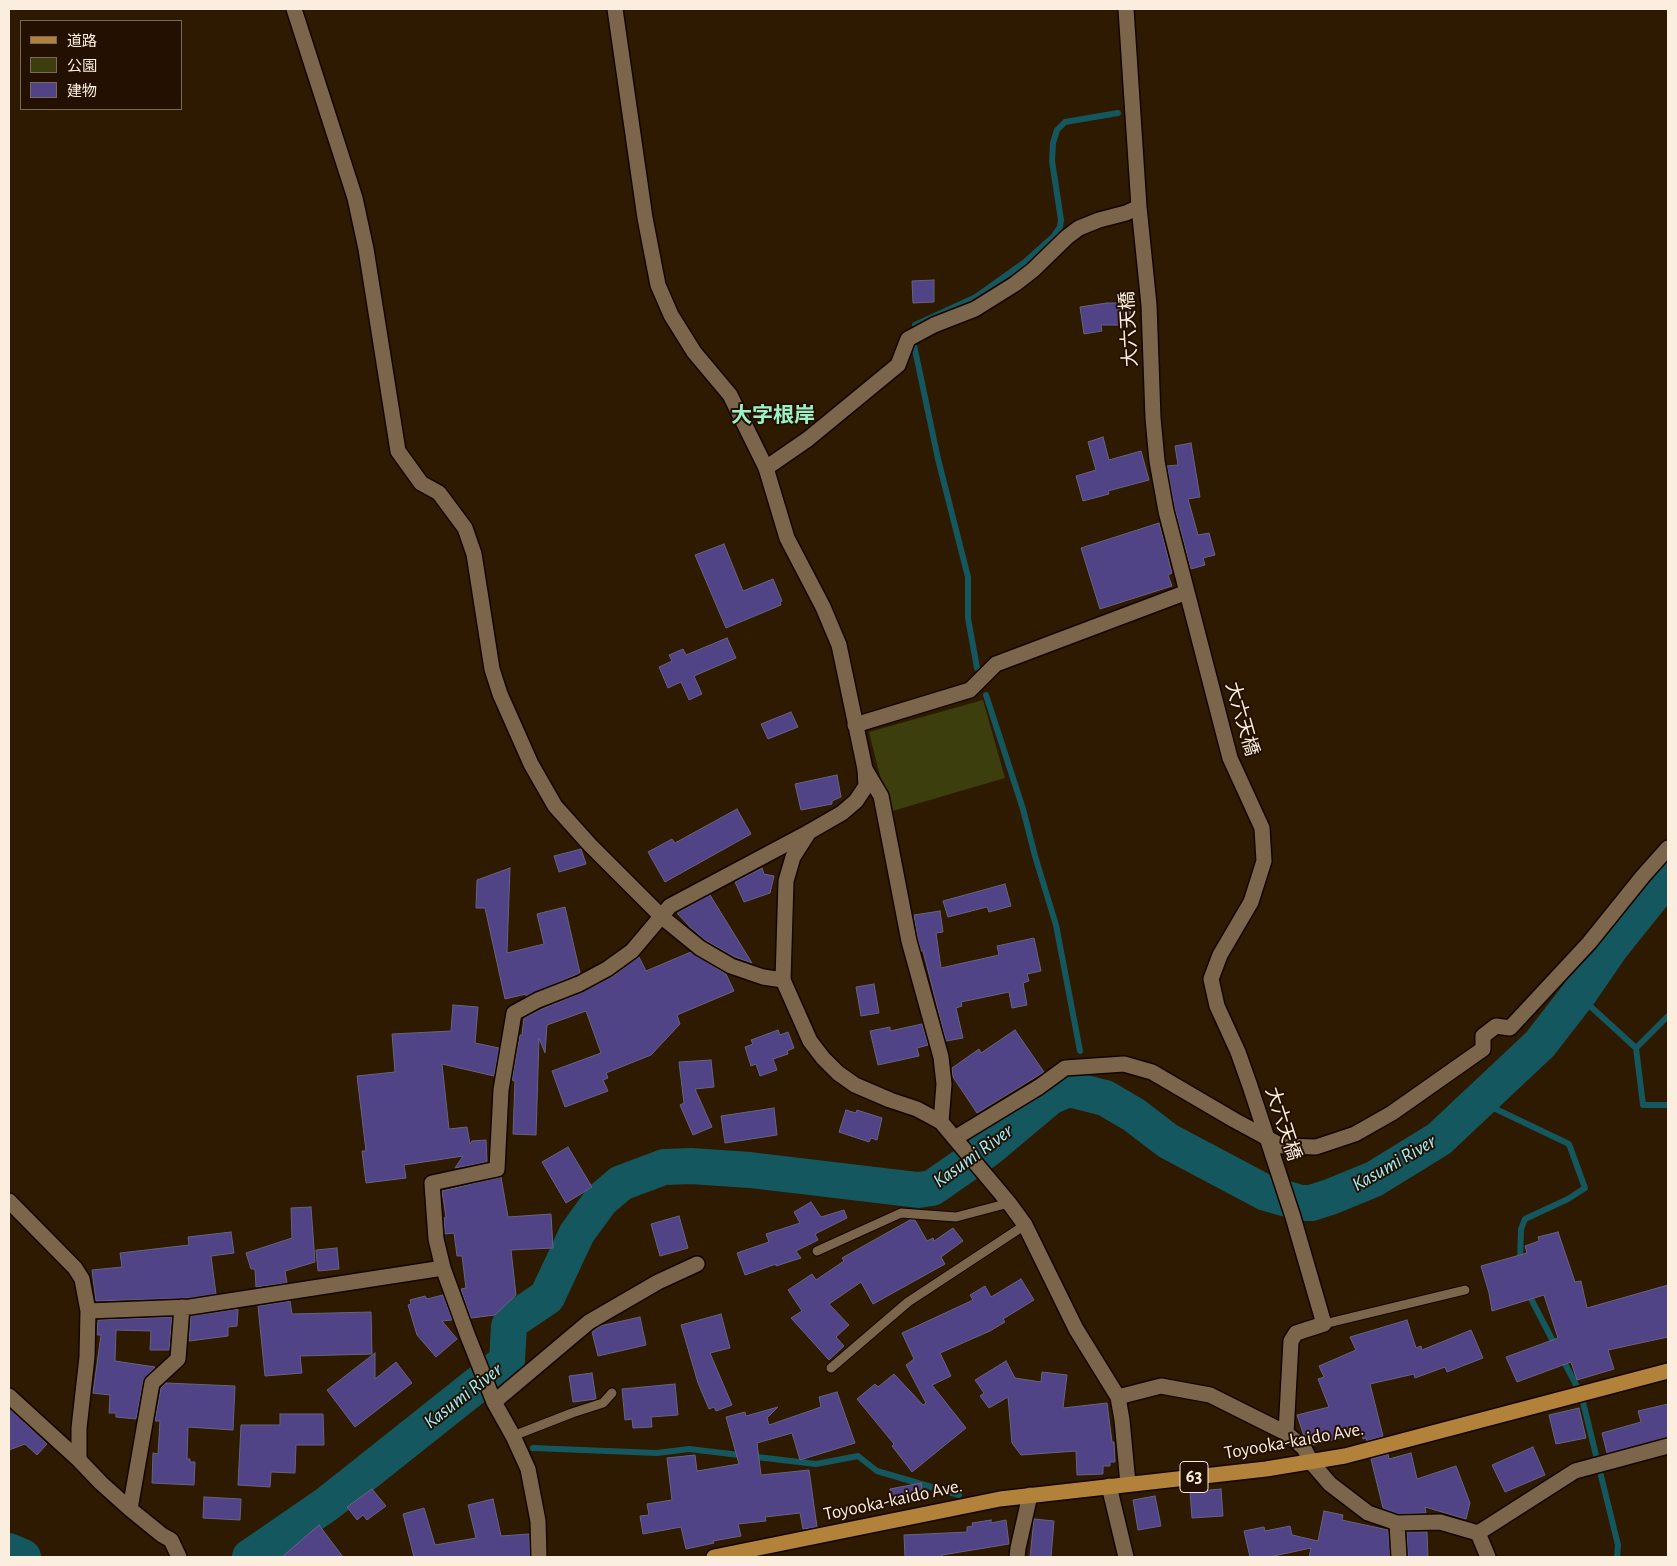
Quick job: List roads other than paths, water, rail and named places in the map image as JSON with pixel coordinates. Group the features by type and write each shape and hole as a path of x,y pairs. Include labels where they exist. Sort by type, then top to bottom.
{"main road":[{"name":"Toyooka-kaido Ave.","path":"714,1557 991,1501 1266,1469 1345,1456 1668,1371"}],"street":[{"path":"294,9 355,198 366,249 398,451 421,483 439,493 465,528 474,554 492,669 500,694 532,767 555,806 590,845 662,917 700,948 731,966 764,977 783,980"},
{"path":"539,1557 538,1521 528,1469 513,1436 492,1398 443,1268 436,1239 432,1183 497,1169 501,1090 514,1013 538,1000 579,984 607,969 632,951 670,906 842,813 856,801 866,786 839,645 823,607 787,538 766,468 730,395 694,352 671,315 658,285 645,218 615,9"},
{"name":"大六天橋","path":"1126,9 1139,207 1149,305 1153,418 1157,460 1166,511 1230,758 1262,828 1264,861 1251,902 1220,955 1211,979 1217,1006 1238,1052 1293,1217 1324,1324"},
{"path":"766,468 808,439 898,365 908,339 934,325 975,309 1015,284 1033,270 1066,237 1079,228 1139,207"},
{"path":"855,724 970,690 996,664 1188,592"},
{"path":"864,769 882,796 909,942 942,1057 944,1084 941,1122"},
{"path":"809,832 793,856 786,881 783,980 810,1041 838,1073 855,1084 890,1100 917,1109 941,1122 1009,1203 1025,1225 1076,1330 1118,1397 1128,1484"},
{"path":"958,1141 1065,1068 1124,1064 1152,1072 1266,1140 1282,1146 1316,1147 1355,1134 1392,1113 1483,1049 1483,1036 1496,1026 1510,1028 1589,943 1668,848"},
{"path":"9,1201 75,1268 82,1279 88,1311 87,1356 79,1428 79,1460"},
{"path":"492,1398 589,1322 658,1282 697,1264"},
{"path":"88,1311 182,1307 443,1268"},
{"path":"130,1509 152,1384 178,1359 182,1307"},
{"path":"1286,1433 1291,1341 1296,1333 1324,1324"},
{"path":"1118,1397 1161,1386 1210,1396 1286,1433 1304,1448 1311,1462 1330,1484 1368,1513 1396,1523 1440,1522 1478,1533 1575,1471 1668,1446"},
{"path":"9,1396 130,1509 171,1540 179,1557"},
{"path":"1108,1486 1126,1557"},
{"path":"1017,1557 1030,1495"},
{"path":"1396,1523 1399,1557"},
{"path":"1478,1533 1488,1557"}],"lane":[{"path":"817,1251 901,1213 956,1217 1009,1203"},
{"path":"832,1368 908,1302 1025,1225"},
{"path":"1324,1324 1465,1290"},
{"path":"513,1436 572,1413 603,1404 612,1393"}],"waterway":[{"path":"915,325 976,297 1025,262 1054,236 1060,227 1061,220 1052,161 1053,143 1057,130 1065,122 1118,113"},
{"path":"914,345 938,459 968,577 968,618 977,668"},
{"path":"986,695 1023,809 1056,925 1080,1051"},
{"name":"Kasumi River","path":"250,1557 327,1504 507,1361 509,1326 513,1320 547,1297 577,1233 601,1200 621,1183 664,1167 691,1166 750,1170 918,1190 932,1188 988,1149 1050,1097 1069,1089 1105,1098 1134,1115 1168,1141 1266,1193 1301,1203 1311,1203 1374,1179 1439,1139 1540,1044 1578,995 1611,947 1668,876"},
{"path":"1578,995 1636,1048 1668,1016"},
{"path":"1636,1048 1643,1105 1668,1105"},
{"path":"1086,1083 1088,1093"},
{"path":"1479,1101 1569,1144 1585,1188 1568,1199 1525,1219 1521,1229 1520,1262"},
{"path":"1527,1291 1556,1347"},
{"path":"1562,1358 1581,1394 1618,1545 1617,1557"},
{"path":"533,1448 657,1453 689,1449 816,1464 858,1456 877,1471 959,1495"},
{"path":"270,1543 289,1557"},
{"name":"Kasumi River","path":"9,1551 23,1557"}],"district":[{"name":"大字根岸","path":"773,416"}]}
